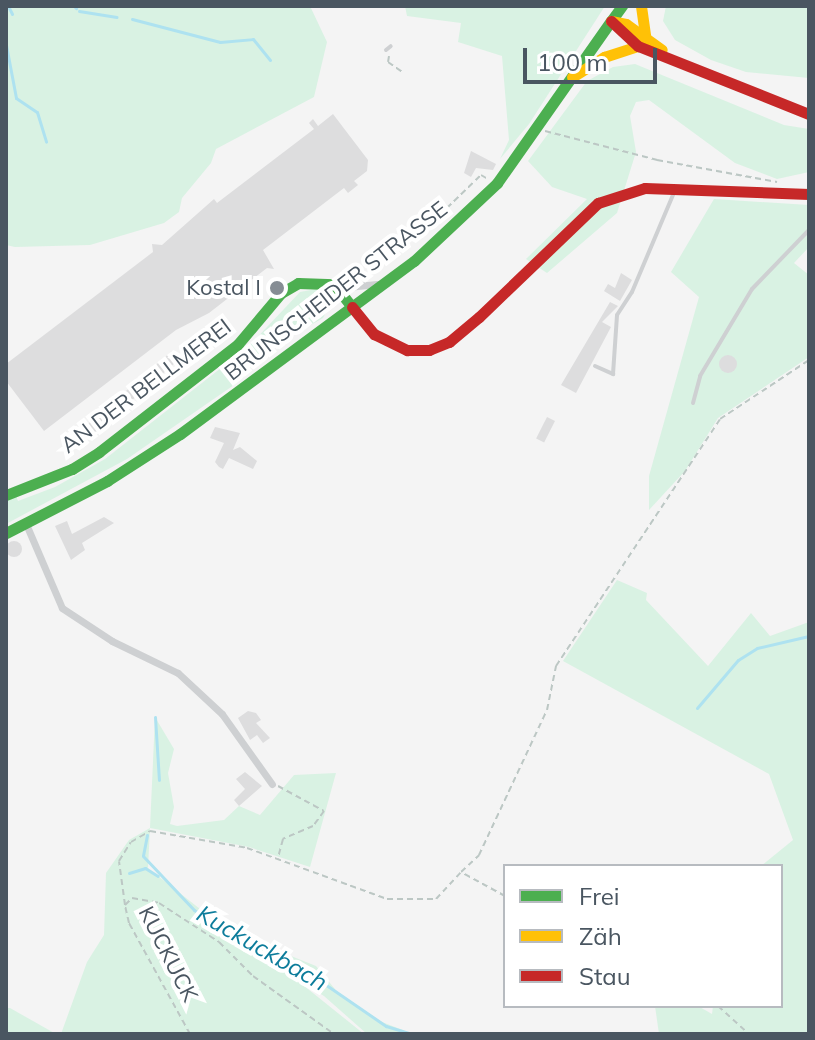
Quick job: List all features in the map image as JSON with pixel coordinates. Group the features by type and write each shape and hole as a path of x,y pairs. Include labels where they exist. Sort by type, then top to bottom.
{"main road":[{"name":"BRUNSCHEIDER STRASSE","path":"6,533 107,481 180,434 387,282 458,224 497,183 622,6"},
{"path":"641,6 642,41"},
{"path":"611,21 669,56 809,114"},
{"path":"572,77 604,57 642,41"},
{"path":"787,105 809,106"},
{"path":"337,288 388,342 407,350 429,350 449,342 479,317 598,203 645,188 809,194"},
{"name":"AN DER BELLMEREI","path":"6,495 72,469 99,452 238,344 290,287 311,279 337,288"}],"street":[{"name":"AN DER BELLMEREI","path":"337,288 387,282"},
{"path":"26,524 62,608 112,641 178,673 222,714 272,784"}],"lane":[{"path":"595,366 613,374 617,315 632,292 676,188"},
{"path":"693,403 700,376 752,289 809,230"}],"path":[{"path":"388,48 386,60 404,73"},
{"path":"535,128 657,160 778,182"},
{"path":"401,235 418,236 435,224 481,175 497,183"},
{"path":"125,905 119,861 131,842 150,831 278,859 387,899 436,899 479,855 547,710 556,666 657,509 720,419 809,360"},
{"path":"272,784 324,811 313,826 283,839 278,859"},
{"path":"461,872 503,895"},
{"name":"KUCKUCK","path":"190,1034 129,923 125,905 142,896 159,903 234,952 253,976 334,1034"},
{"path":"720,1008 749,1034"}],"green space":[{"path":"6,6 310,6 327,42 314,97 216,149 211,163 182,198 179,212 164,223 90,245 15,247 6,245"},
{"path":"405,6 605,6 529,124 500,159 509,140 502,56 458,42 461,23 407,16"},
{"path":"666,6 808,8 809,78 746,72 711,60 675,40 663,21"},
{"path":"635,64 784,125 809,129 809,172 777,179 735,163 649,100 636,102 630,116 636,152 617,213 547,273 526,259 587,199 552,187 528,161 587,81 613,67"},
{"path":"714,199 809,205 809,247 794,263 809,275 809,357 718,418 685,471 649,510 649,476 699,297 671,272"},
{"path":"316,289 332,301 323,318 271,348 234,385 127,459 6,524 6,500 16,496 18,501 55,487 105,459 249,346 300,292"},
{"path":"617,580 647,593 646,600 708,666 751,613 770,636 809,622 809,1034 659,1034 655,1008 702,1008 712,1014 713,1008 783,1008 783,864 763,864 793,840 769,774 563,661"},
{"path":"155,717 174,749 168,773 174,807 170,824 177,826 224,820 239,806 260,815 294,775 336,773 310,867 249,847 150,828"},
{"path":"150,828 148,868 228,931 316,966 339,994 382,1022 413,1034 367,1034 324,996 293,977 364,1034 61,1034 87,962 104,935 106,873 129,840"},
{"path":"6,1008 10,1008 56,1034 6,1034"}],"building":[{"path":"333,114 368,160 367,171 354,181 358,185 348,193 344,188 263,250 274,269 267,268 209,313 176,330 44,431 6,381 6,364 153,252 152,244 162,245 214,199 217,203 314,129 309,123 313,119 318,126"},
{"path":"471,151 496,164 493,170 476,168 471,177 464,173"},
{"path":"621,273 632,280 620,301 604,291 608,284 615,288"},
{"path":"610,302 618,306 602,322 611,327 576,393 561,385"},
{"path":"172,351 179,359 87,439 80,431"},
{"path":"728,355 737,364 728,373 719,364"},
{"path":"547,417 555,421 544,442 536,438"},
{"path":"215,427 240,433 233,450 240,447 257,461 253,469 229,458 223,469 219,467 215,462 224,443 210,438"},
{"path":"104,517 114,523 82,543 85,550 71,560 55,526 67,521 72,534"},
{"path":"11,541 17,541 22,549 20,555 11,557 6,552 6,546"},
{"path":"248,711 256,713 261,720 256,723 270,738 263,743 257,735 250,740 238,718"},
{"path":"245,772 262,786 239,806 234,800 245,789 236,779"}],"waterway":[{"path":"8,6 12,14"},
{"path":"79,11 117,17"},
{"path":"132,19 220,42 253,39 270,60"},
{"path":"6,45 16,98 37,112 46,142"},
{"path":"697,708 738,660 757,648 809,636"},
{"name":"Kuckuckbach","path":"155,717 159,780"},
{"name":"Kuckuckbach","path":"147,835 143,856 194,910 227,932 284,956 386,1026 412,1034"},
{"path":"129,873 145,868 158,876"}],"traffic: fast":[{"path":"611,21 622,6"},
{"path":"6,533 107,481 180,434 414,261 497,183 611,21"},
{"path":"6,495 72,469 99,452 238,344 281,293 298,283 334,284 352,307"}],"traffic: slow":[{"path":"641,6 645,36"},
{"path":"611,21 626,24 662,50"},
{"path":"572,77 604,57 638,46"}],"traffic: jam":[{"path":"611,21 638,46 809,114"},
{"path":"352,307 374,334 407,350 429,350 449,342 479,317 598,203 645,188 809,194"}],"place":[{"name":"Kostal I","path":"277,288"}]}
